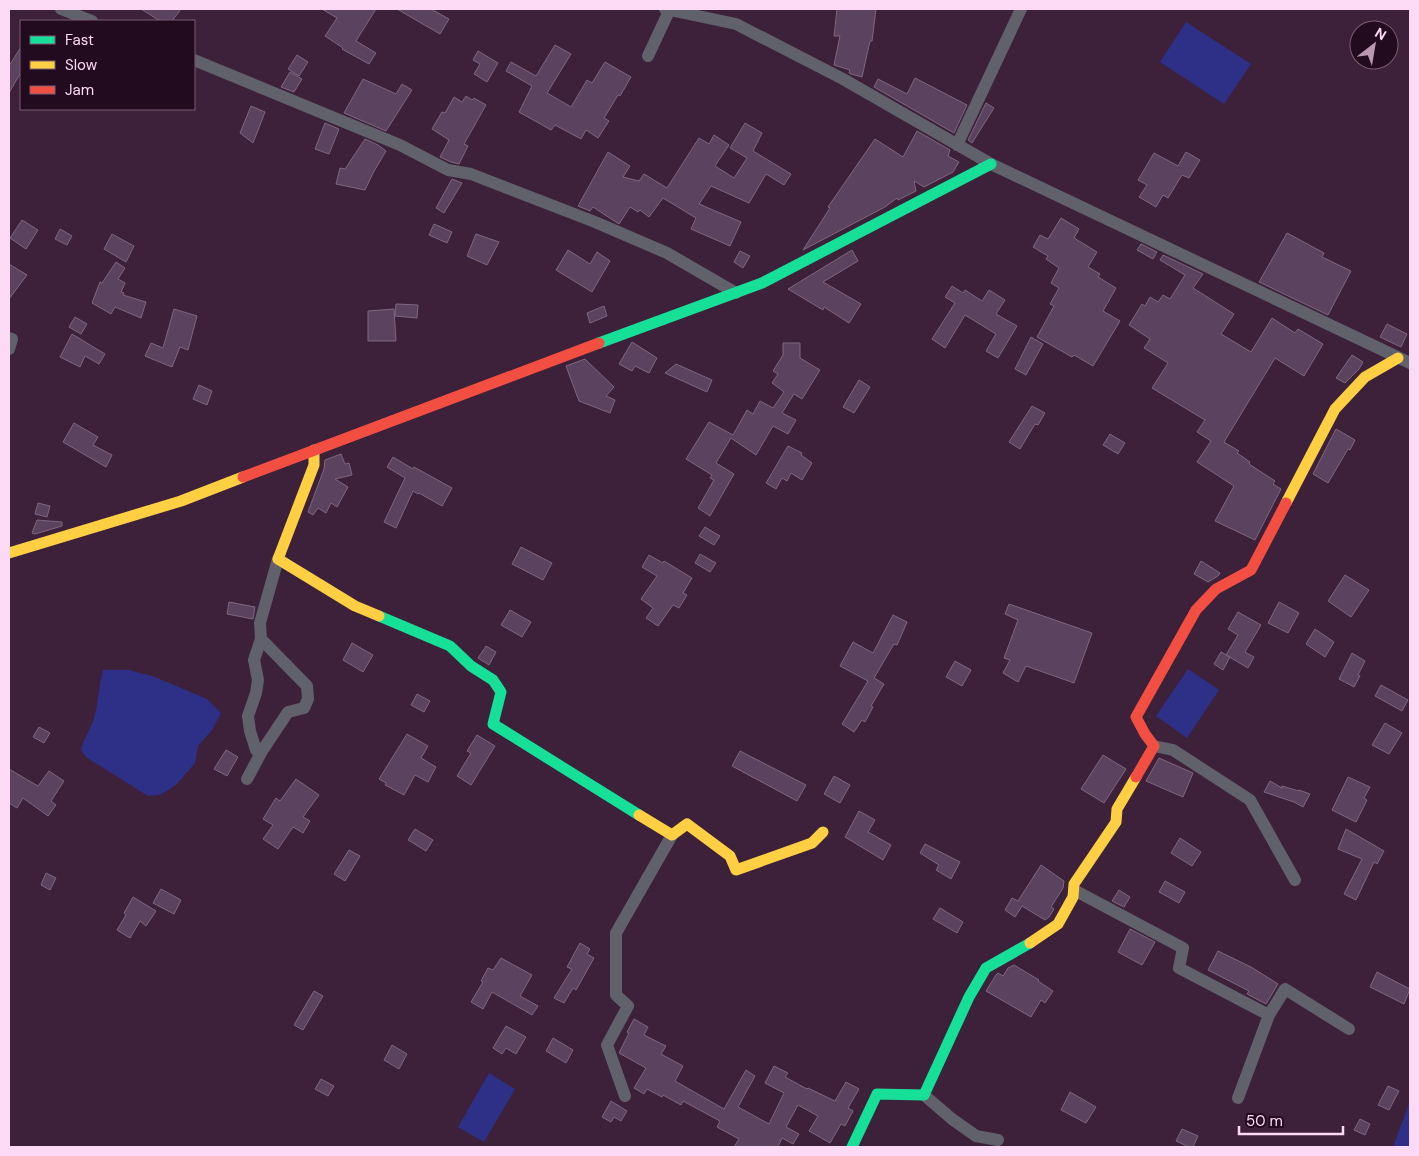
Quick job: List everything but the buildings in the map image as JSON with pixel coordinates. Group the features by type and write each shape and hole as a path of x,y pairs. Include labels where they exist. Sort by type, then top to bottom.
{"street":[{"path":"60,9 89,20"},
{"path":"648,56 668,9 736,24 843,79 991,164 1410,363"},
{"path":"957,145 1021,9"},
{"path":"195,60 400,145 448,170 471,174 595,222 667,253 736,293"},
{"path":"9,553 181,501 517,373 762,283 991,164"},
{"path":"9,338 12,339 9,349"},
{"path":"1295,880 1250,800 1173,750 1154,746 1136,717 1196,610 1216,589 1251,570 1335,409 1365,377 1398,358"},
{"path":"262,751 256,750 248,716 256,693 258,680 254,660 261,639 260,623 278,559 314,465 314,450"},
{"path":"278,559 355,606 450,646 471,666 493,680 501,692 493,724 672,835"},
{"path":"247,779 262,751 288,712 304,708 308,699 307,686 261,639"},
{"path":"924,1095 969,996 986,968 1016,952 1058,924 1073,896 1074,884 1116,822 1117,809 1154,746"},
{"path":"625,1096 606,1045 628,1006 616,995 616,933 672,835 687,824 730,856 736,870 812,842 823,832"},
{"path":"1074,890 1183,948 1179,968 1269,1015"},
{"path":"1238,1098 1269,1015 1285,989 1349,1029"},
{"path":"852,1147 877,1094 924,1095 952,1119 976,1136 998,1140"}],"shaded area":[{"path":"1186,22 1251,64 1224,104 1160,62"},
{"path":"1188,669 1219,690 1187,738 1156,716"},
{"path":"103,670 129,670 155,677 207,699 221,713 212,730 198,746 195,763 176,785 160,795 148,796 86,757 81,750 95,715"},
{"path":"489,1073 515,1089 484,1142 458,1127"},
{"path":"1410,1101 1410,1147 1393,1147"}],"traffic: fast":[{"path":"599,343 762,283 991,164"},
{"path":"379,616 450,646 471,666 493,680 501,692 493,724 639,815"},
{"path":"852,1147 877,1094 924,1095 969,997 986,968 1030,943"}],"traffic: slow":[{"path":"1286,503 1335,409 1365,377 1398,358"},
{"path":"314,450 314,465 278,559 355,606 379,616"},
{"path":"9,553 181,501 243,477"},
{"path":"1030,943 1058,924 1073,897 1074,884 1116,822 1117,809 1136,777"},
{"path":"639,815 672,835 687,824 730,856 736,870 812,843 823,832"}],"traffic: jam":[{"path":"243,477 599,343"},
{"path":"1136,777 1154,746 1136,717 1196,610 1216,589 1251,570 1286,503"}]}
